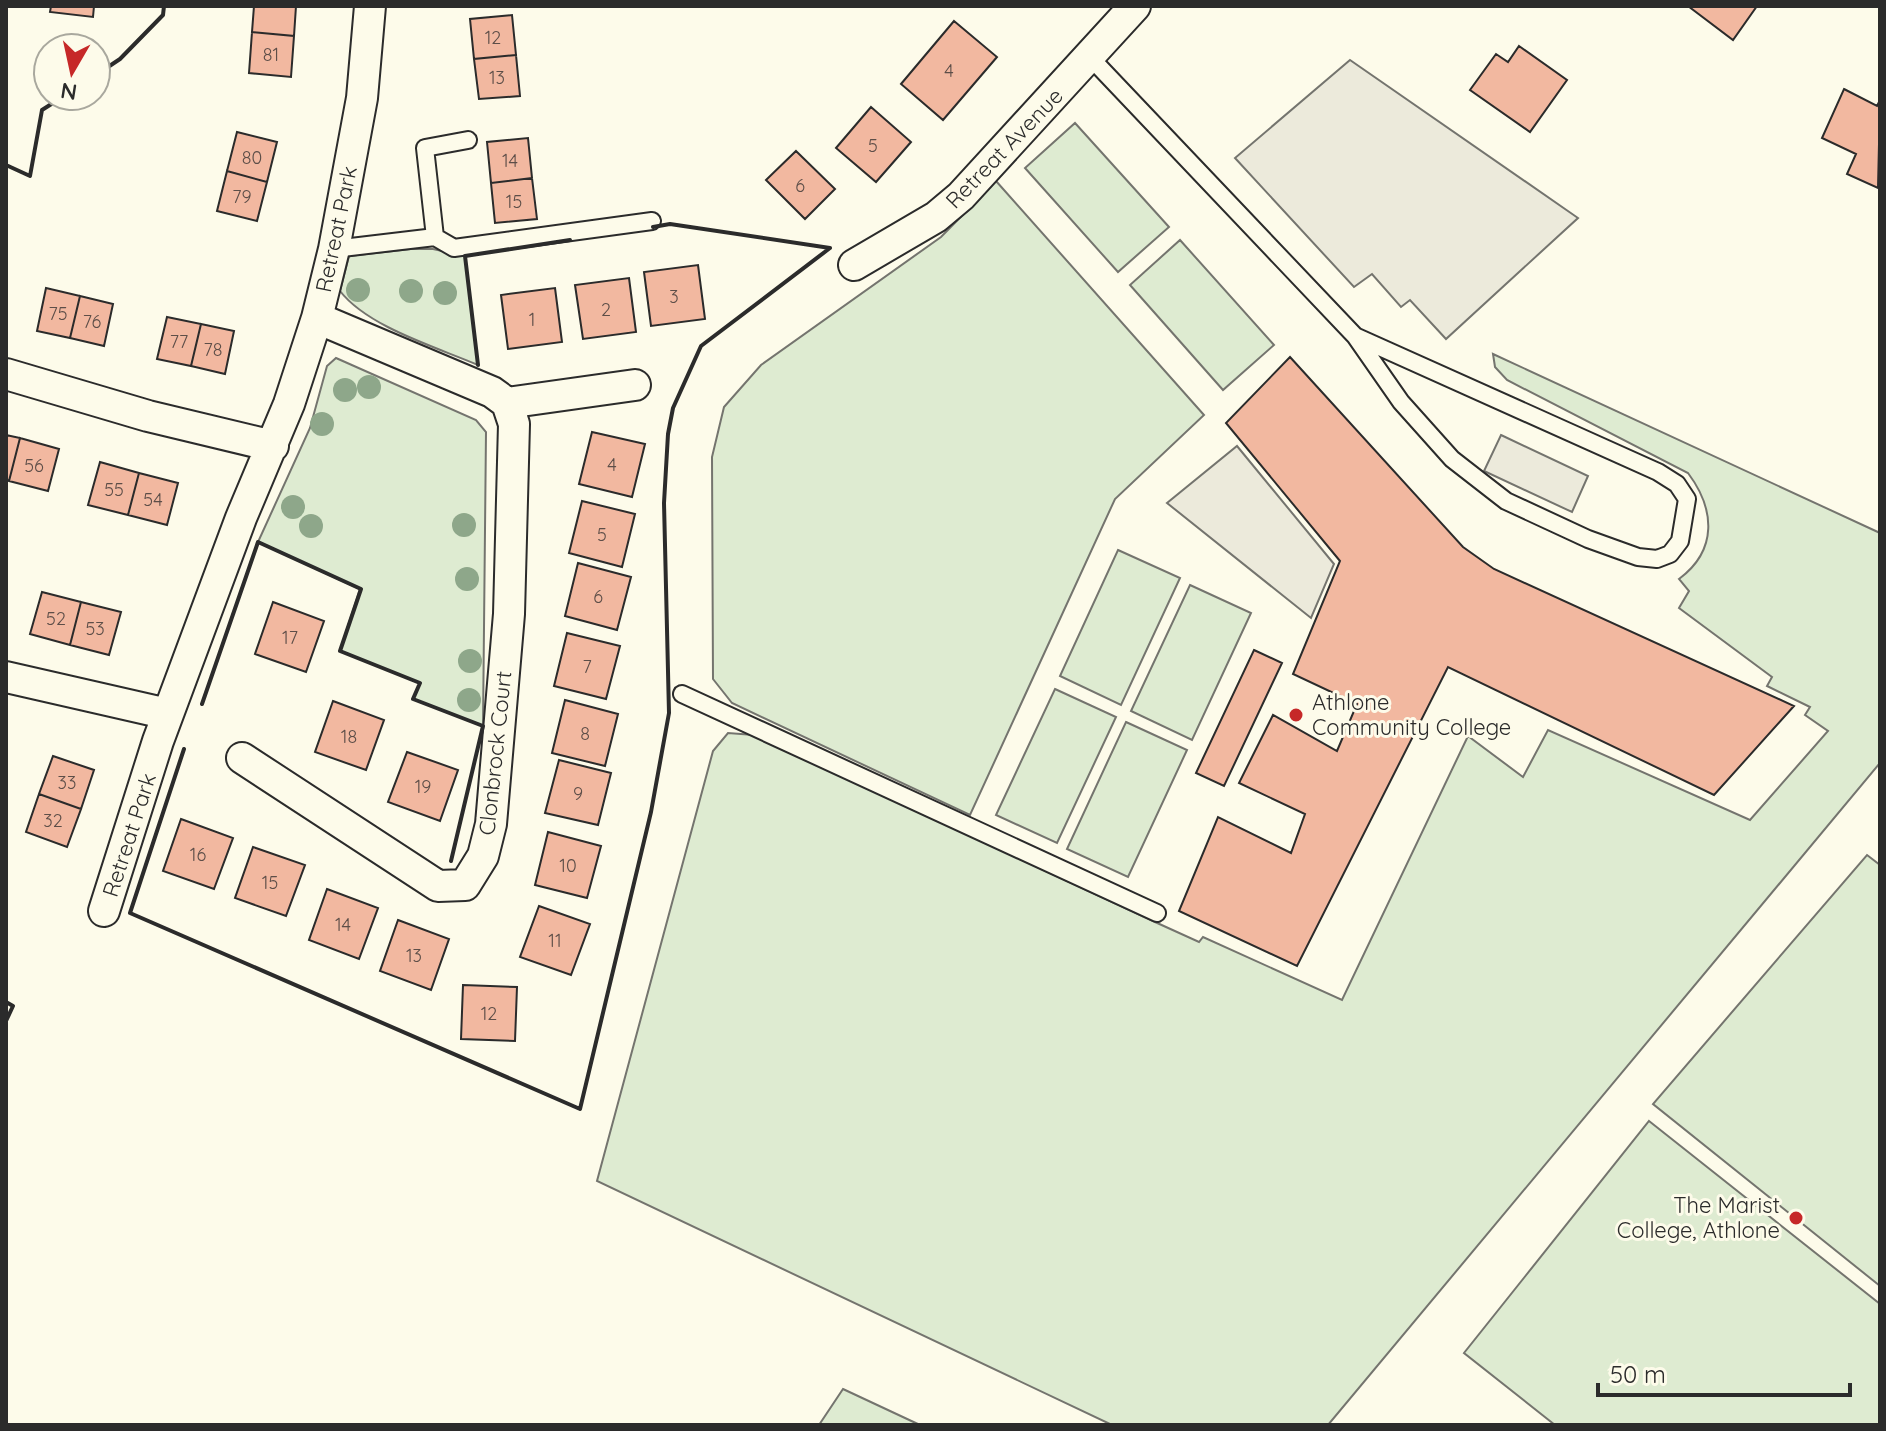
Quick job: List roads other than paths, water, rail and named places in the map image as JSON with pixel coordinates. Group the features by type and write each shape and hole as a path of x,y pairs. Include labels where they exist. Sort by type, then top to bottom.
{"street":[{"name":"Retreat Park","path":"104,911 168,714 241,518 273,446 317,318 334,249 367,71 370,6"},
{"name":"Retreat Avenue","path":"854,265 936,217 961,196 1135,6"},
{"path":"317,318 480,386 507,403 635,385"},
{"path":"6,374 148,416 273,446"},
{"name":"Clonbrock Court","path":"242,758 438,886 457,888 471,880 483,856 491,824 509,614 514,437 507,403"},
{"path":"6,677 168,714"}],"lane":[{"path":"1090,57 1355,336 1401,402 1452,459 1506,501 1588,539 1638,557 1657,559 1670,554 1680,541 1687,499 1677,484 1658,472 1355,336"},
{"path":"435,237 425,148 468,140"},
{"path":"334,249 435,237 454,248 652,221"},
{"path":"682,694 1157,913"}],"place":[{"name":"Athlone Community College","path":"1296,715"},
{"name":"The Marist College, Athlone","path":"1796,1218"}]}
